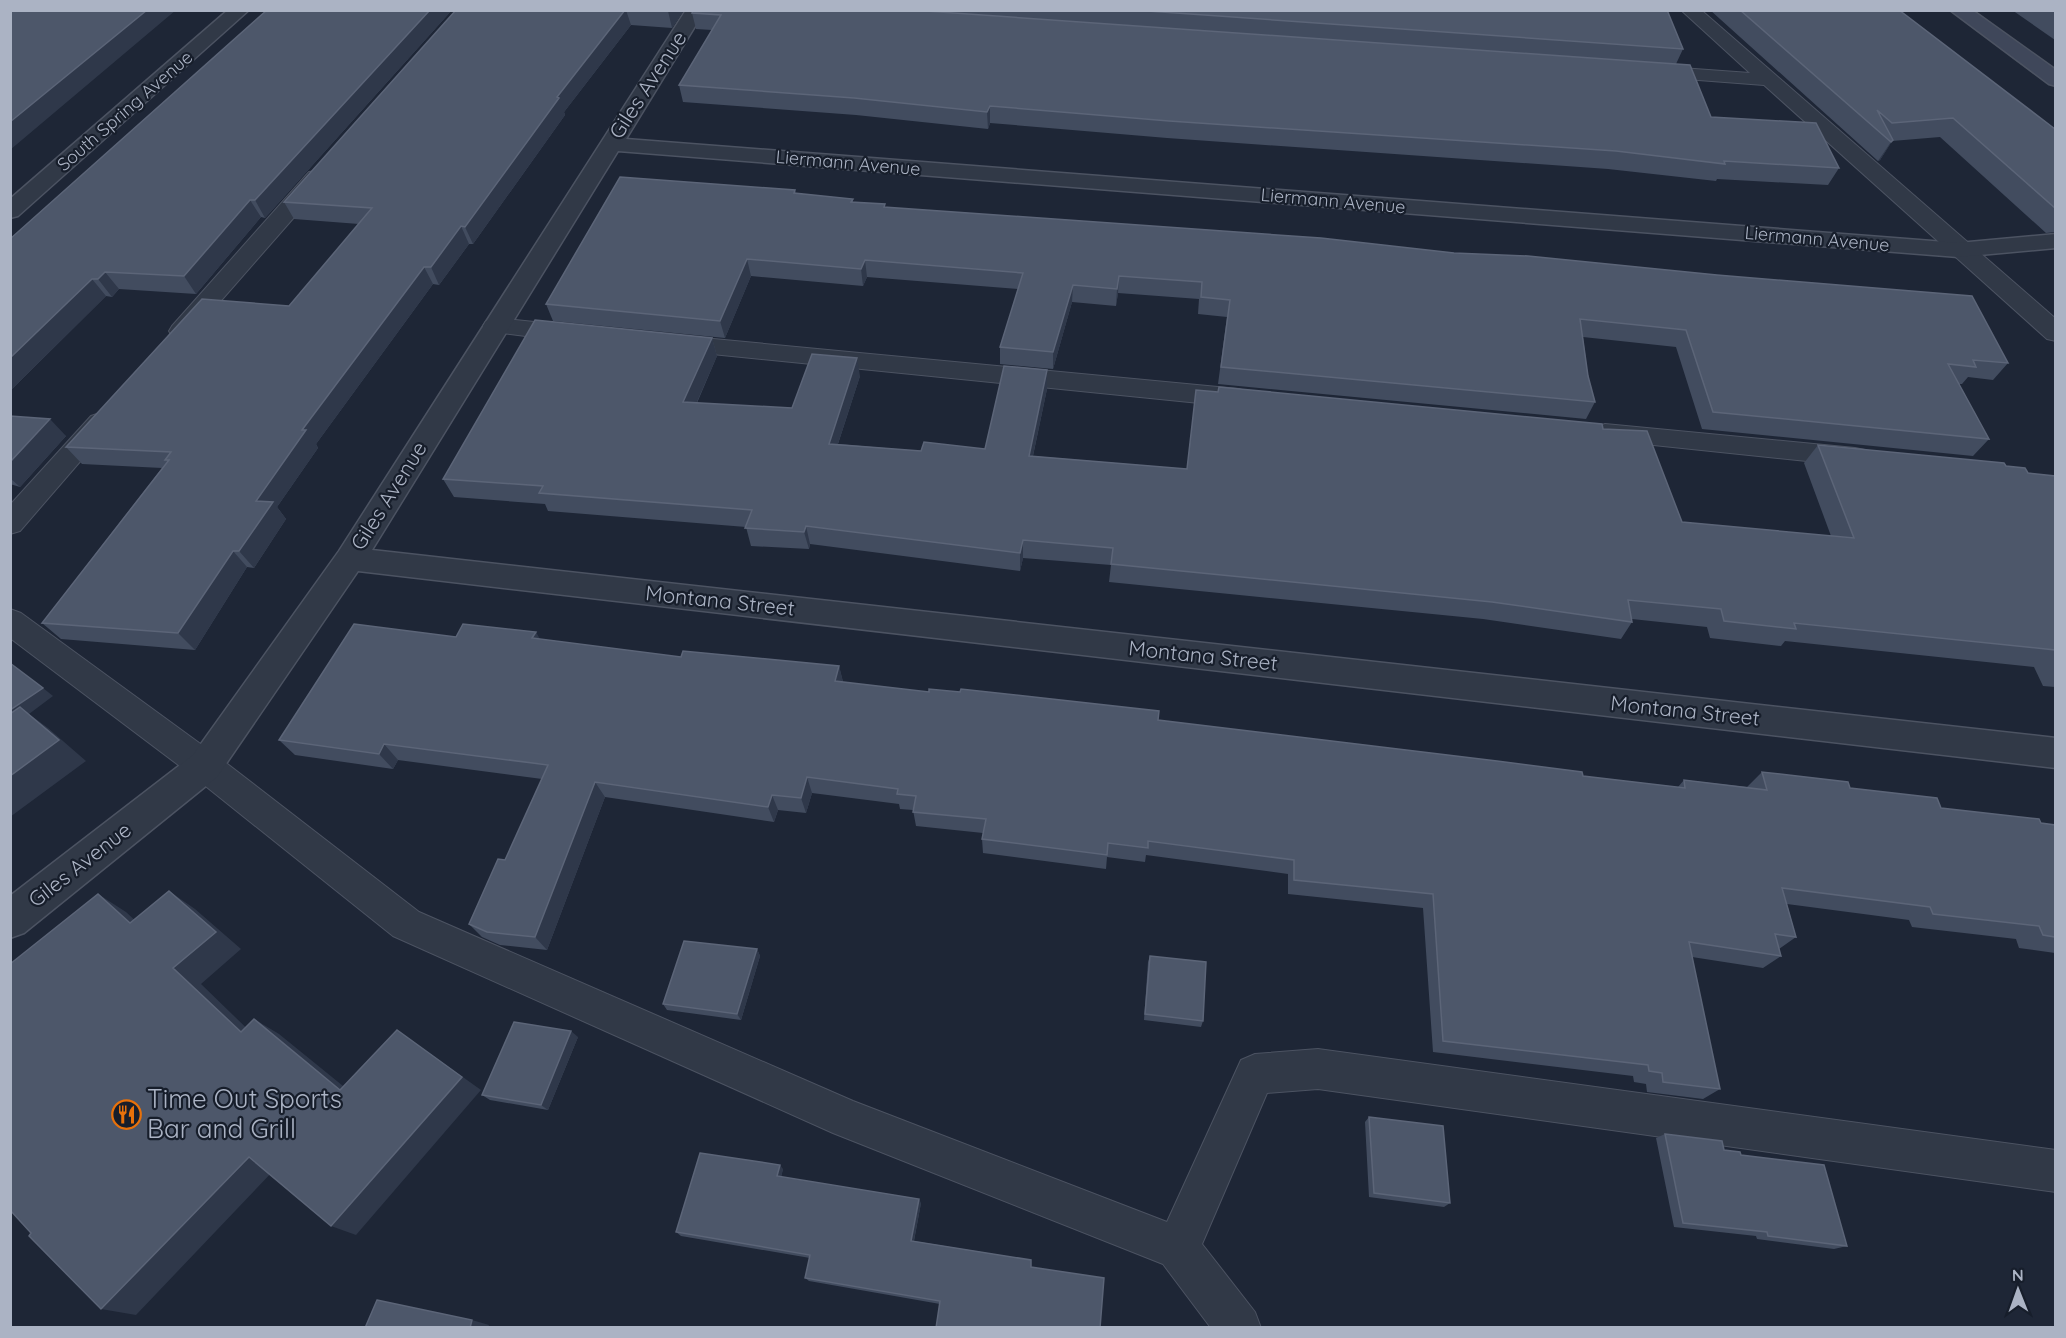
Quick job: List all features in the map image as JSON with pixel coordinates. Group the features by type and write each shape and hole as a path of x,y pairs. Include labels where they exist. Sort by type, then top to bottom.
{"main road":[{"path":"1959,10 2055,80"}],"street":[{"name":"South Spring Avenue","path":"10,211 240,10"},
{"name":"Giles Avenue","path":"10,920 205,766 350,559 609,144 696,10"},
{"name":"Liermann Avenue","path":"609,144 1964,250 2055,241"},
{"name":"Montana Street","path":"350,559 2055,753"}],"lane":[{"path":"1690,10 1964,250 2055,333"},
{"path":"1640,71 1770,80"},
{"path":"167,347 332,161"},
{"path":"495,326 603,337"},
{"path":"650,341 1258,399"},
{"path":"10,524 112,409"},
{"path":"1579,430 1877,459"},
{"path":"10,621 205,766 406,924 847,1119 1178,1248 1239,1328"},
{"path":"1178,1248 1255,1074 1318,1069 2055,1171"}],"building":[{"path":"10,10 147,10 10,122"},
{"path":"267,10 430,10 255,200 250,200 184,276 105,272 98,279 92,279 10,358 10,239"},
{"path":"456,10 625,10 557,97 559,98 465,227 461,226 431,267 424,267 302,430 306,430 256,501 273,502 239,551 233,551 178,633 42,623 169,460 165,460 171,452 66,447 202,299 289,306 372,208 284,202"},
{"path":"693,10 911,10 1690,65 1711,117 1816,123 1839,168 1724,161 1725,164 1616,151 1169,121 990,106 987,112 854,98 679,85 721,15 692,13"},
{"path":"1133,10 1667,10 1683,49"},
{"path":"1740,10 1899,10 2055,129 2055,208 1953,118 1892,123 1877,110 1893,140 1891,142"},
{"path":"620,177 795,190 794,193 853,199 851,202 885,204 884,207 1321,238 1454,253 1528,256 1717,275 1972,296 2008,363 1973,360 1976,367 1948,364 1989,439 1713,412 1686,330 1580,319 1588,376 1595,402 1221,367 1230,300 1201,297 1202,282 1119,276 1117,289 1073,285 1053,352 1000,347 1023,273 865,260 861,269 747,259 720,321 546,304"},
{"path":"535,320 712,338 683,402 792,408 812,354 857,358 829,444 921,451 924,442 985,449 1004,366 1047,370 1029,456 1187,469 1196,390 1218,392 1219,387 1602,424 1603,429 1647,431 1682,522 1854,538 1818,445 2004,463 2006,466 2025,468 2028,473 2055,476 2055,650 1794,623 1796,629 1724,621 1721,609 1628,600 1632,622 1492,602 1111,564 1113,548 1023,540 1020,553 806,526 804,532 745,528 752,510 539,493 543,486 443,479"},
{"path":"10,416 50,419 10,462"},
{"path":"354,624 456,637 463,624 536,632 532,638 681,657 683,651 839,666 835,681 929,692 929,689 960,692 961,689 1159,711 1158,720 1497,761 1582,772 1583,776 1685,788 1684,780 1767,790 1762,772 1848,782 1850,788 1937,798 1941,808 2039,819 2041,823 2055,825 2055,937 2043,935 2039,926 1933,914 1930,907 1782,888 1796,937 1775,934 1781,956 1689,942 1720,1089 1663,1082 1662,1073 1649,1071 1648,1065 1443,1041 1433,894 1294,880 1294,860 1148,841 1148,848 1108,843 1107,855 982,839 986,819 913,812 916,796 897,794 898,789 807,777 801,798 772,795 768,807 595,782 535,937 487,932 469,924 498,859 505,860 548,765 384,744 379,754 279,740"},
{"path":"10,663 43,688 10,710"},
{"path":"20,707 59,740 10,776 10,714"},
{"path":"169,891 216,932 173,968 241,1032 254,1019 340,1090 397,1030 462,1077 331,1226 249,1157 101,1309 29,1236 31,1233 10,1210 10,964 98,894 130,923"},
{"path":"684,941 757,949 737,1014 663,1004"},
{"path":"1150,956 1206,962 1203,1021 1145,1014"},
{"path":"514,1022 571,1031 541,1105 482,1095"},
{"path":"1369,1117 1443,1126 1450,1203 1374,1193"},
{"path":"1665,1134 1722,1141 1724,1150 1740,1152 1741,1155 1824,1165 1847,1246 1768,1236 1767,1232 1683,1223"},
{"path":"700,1153 780,1165 777,1176 919,1199 911,1241 1031,1260 1031,1267 1104,1278 1100,1328 936,1328 940,1301 805,1278 810,1255 676,1232"},
{"path":"377,1300 472,1320 470,1328 365,1328"}],"place":[{"name":"Time Out Sports Bar and Grill","path":"126,1114"}]}
